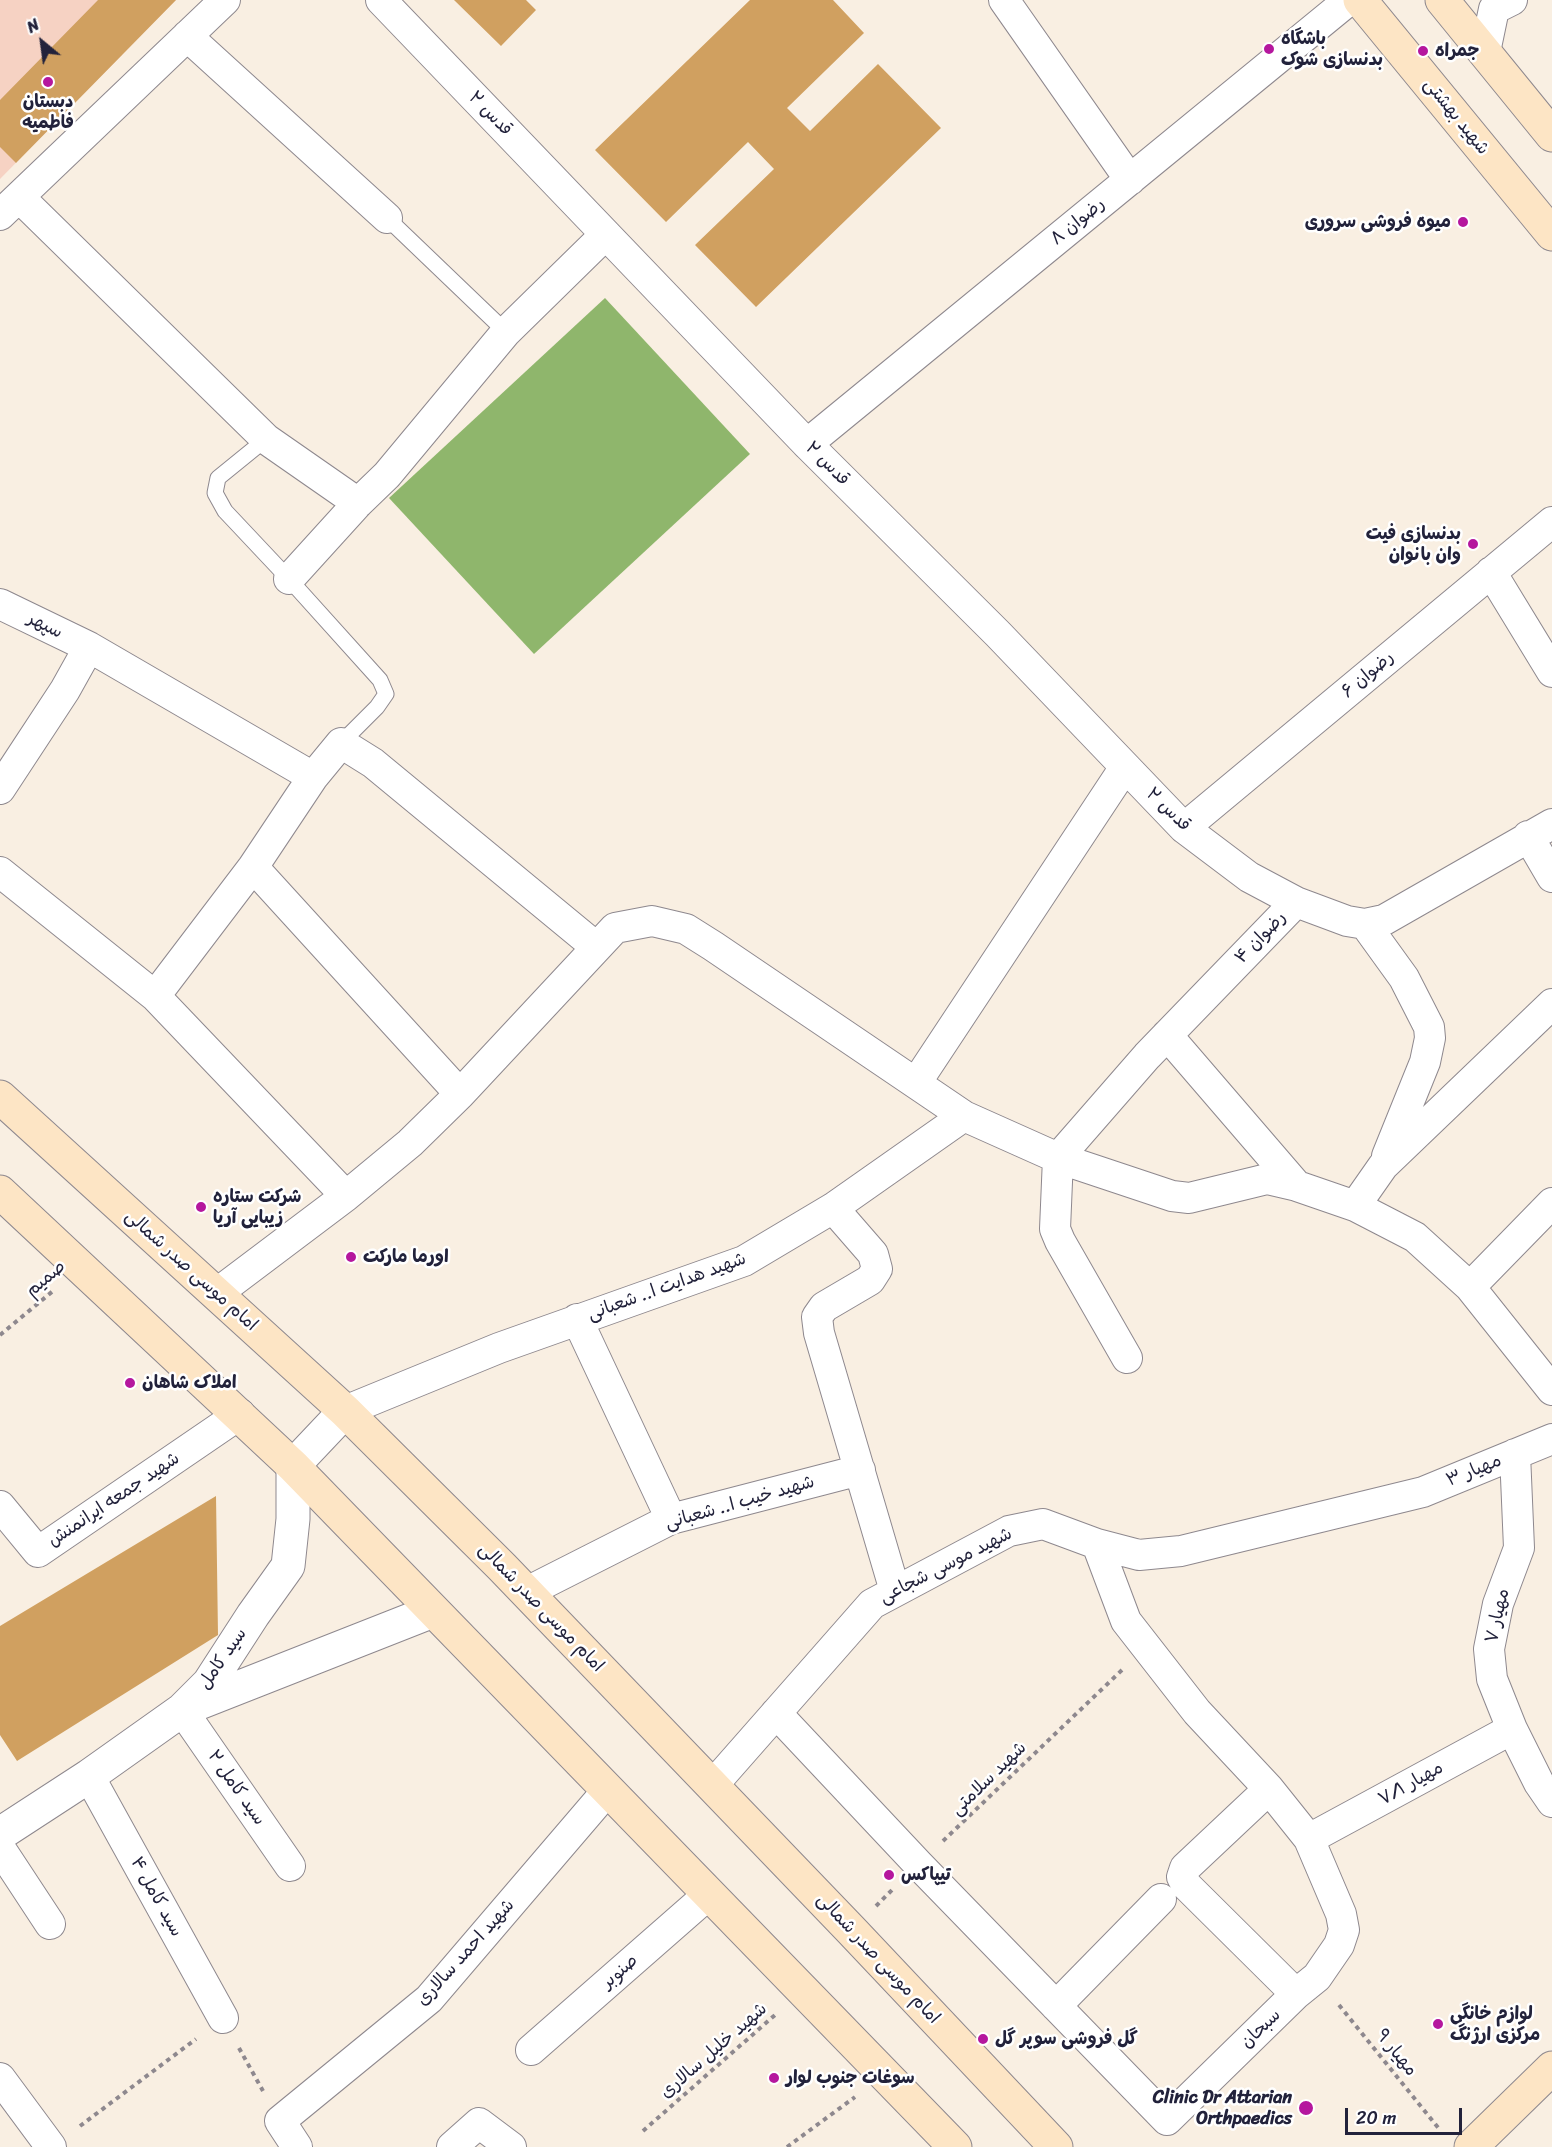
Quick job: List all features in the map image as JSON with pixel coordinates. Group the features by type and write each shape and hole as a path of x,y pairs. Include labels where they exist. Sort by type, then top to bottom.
{"main road":[{"name":"شهید بهشتی","path":"1360,0 1552,234"},
{"path":"1442,0 1552,135"},
{"name":"امام موسی صدر شمالی","path":"0,1097 345,1411 527,1592 1056,2147"},
{"path":"0,1192 293,1466 955,2147"},
{"path":"1459,2143 1552,2068"}],"street":[{"path":"225,0 9,206 266,439 358,503"},
{"name":"قدس ۲","path":"381,0 807,444 998,634 1184,828 1249,877 1296,902"},
{"path":"1004,0 1130,180"},
{"name":"رضوان ۸","path":"807,444 1349,0"},
{"path":"1485,52 1500,3"},
{"path":"187,36 387,218"},
{"path":"289,579 358,503 387,475 506,332 605,234"},
{"name":"رضوان ۶","path":"1184,828 1552,522"},
{"path":"1491,572 1552,672"},
{"name":"سپهر","path":"0,604 89,647 313,777"},
{"path":"0,789 65,690 89,647"},
{"path":"155,996 253,867 313,777 341,743 373,763 596,947"},
{"path":"916,1083 1125,767"},
{"path":"1383,1166 1425,1062 1430,1038 1429,1027 1404,978 1365,924 1384,920 1540,830 1552,877"},
{"path":"253,867 460,1094"},
{"path":"0,872 155,996 346,1196"},
{"name":"رضوان ۴","path":"1058,1158 1167,1035 1296,902 1347,921 1365,924"},
{"path":"216,1294 346,1196 410,1143 460,1094 615,928 652,921 686,929 964,1116 1058,1158 1172,1196 1189,1198 1267,1179 1297,1185 1355,1206 1415,1237 1470,1287 1552,1390"},
{"path":"1355,1206 1383,1166 1552,1004"},
{"path":"1167,1035 1297,1185"},
{"name":"شهید هدایت ا.. شعبانی","path":"345,1411 577,1319 744,1261 833,1208 964,1116"},
{"path":"1058,1158 1055,1229 1127,1358"},
{"path":"1470,1287 1552,1203"},
{"path":"833,1208 873,1254 877,1269 870,1280 824,1307 817,1317 819,1333 895,1591"},
{"path":"577,1319 671,1519"},
{"path":"293,1466 345,1411"},
{"name":"شهید جمعه ایرانمنش","path":"0,1506 38,1552 240,1414"},
{"name":"مهیار ۳","path":"1394,1500 1423,1492 1552,1439"},
{"name":"مهیار ۷","path":"1515,1454 1518,1548 1498,1604 1489,1649 1492,1679 1512,1729 1539,1783 1552,1803"},
{"name":"سید کامل","path":"0,1834 89,1776 182,1710 209,1683 288,1566 293,1519 293,1466"},
{"name":"شهید خیب ا.. شعبانی","path":"527,1592 671,1519 860,1470"},
{"name":"شهید موسی شجاعی","path":"712,1786 872,1604 1009,1531 1043,1524 1097,1544 1139,1555 1181,1551 1394,1500"},
{"path":"1097,1544 1126,1621 1197,1712 1269,1789 1309,1839"},
{"path":"182,1710 433,1611"},
{"name":"سید کامل ۲","path":"182,1710 290,1866"},
{"path":"776,1713 1056,2006 1161,1899"},
{"name":"مهیار ۷/۱","path":"1309,1839 1512,1729"},
{"name":"سید کامل ۴","path":"89,1776 223,2018"},
{"path":"1269,1789 1185,1868 1182,1877 1187,1886 1307,1985"},
{"name":"شهید احمد سالاری","path":"280,2121 429,1999 607,1791"},
{"name":"سبحان","path":"1056,2006 1167,2120 1307,1985 1339,1945 1344,1930 1341,1914 1309,1839"},
{"path":"0,1848 50,1924"},
{"name":"صنوبر","path":"531,2050 709,1894"},
{"path":"0,2078 61,2140"},
{"path":"280,2121 297,2147"},
{"path":"452,2147 479,2123 511,2147"}],"lane":[{"path":"387,218 506,332"},
{"path":"266,439 218,478 215,493 225,511 380,680 386,694 377,707 341,743"}],"path":[{"name":"صمیم","path":"0,1335 81,1267"},
{"name":"شهید سلامتی","path":"851,1930 1146,1647"},
{"name":"مهیار ۹","path":"1307,1985 1459,2143"},
{"name":"شهید خلیل سالاری","path":"643,2131 802,1990"},
{"path":"61,2140 223,2018 280,2121"},
{"path":"787,2147 885,2076"}],"shaded area":[{"name":"دبستان فاطمیه","path":"0,0 176,0 0,179"}],"green space":[{"path":"605,298 750,454 534,654 389,498"}],"building":[{"name":"دبستان فاطمیه","path":"98,0 176,0 16,163 0,147 0,100"},
{"path":"454,0 526,0 536,10 501,46"},
{"path":"750,0 833,0 864,33 787,108 810,131 878,64 941,128 756,307 695,245 774,169 748,142 666,222 595,150"},
{"path":"216,1496 218,1635 17,1761 0,1735 0,1626"}],"place":[{"name":"باشگاه بدنسازی شوک","path":"1269,49"},
{"name":"جمراه","path":"1423,51"},
{"name":"دبستان فاطمیه","path":"48,82"},
{"name":"میوه فروشی سروری","path":"1463,222"},
{"name":"بدنسازی فیت وان بانوان","path":"1473,544"},
{"name":"شرکت ستاره زیبایی آریا","path":"201,1207"},
{"name":"اورما مارکت","path":"351,1257"},
{"name":"املاک شاهان","path":"130,1383"},
{"name":"تیپاکس","path":"889,1875"},
{"name":"لوازم خانگی مرکزی ارژنگ","path":"1438,2024"},
{"name":"گل فروشی سوپر گل","path":"983,2039"},
{"name":"سوغات جنوب لوار","path":"774,2078"},
{"name":"Clinic Dr Attarian Orthpaedics","path":"1306,2108"}]}
